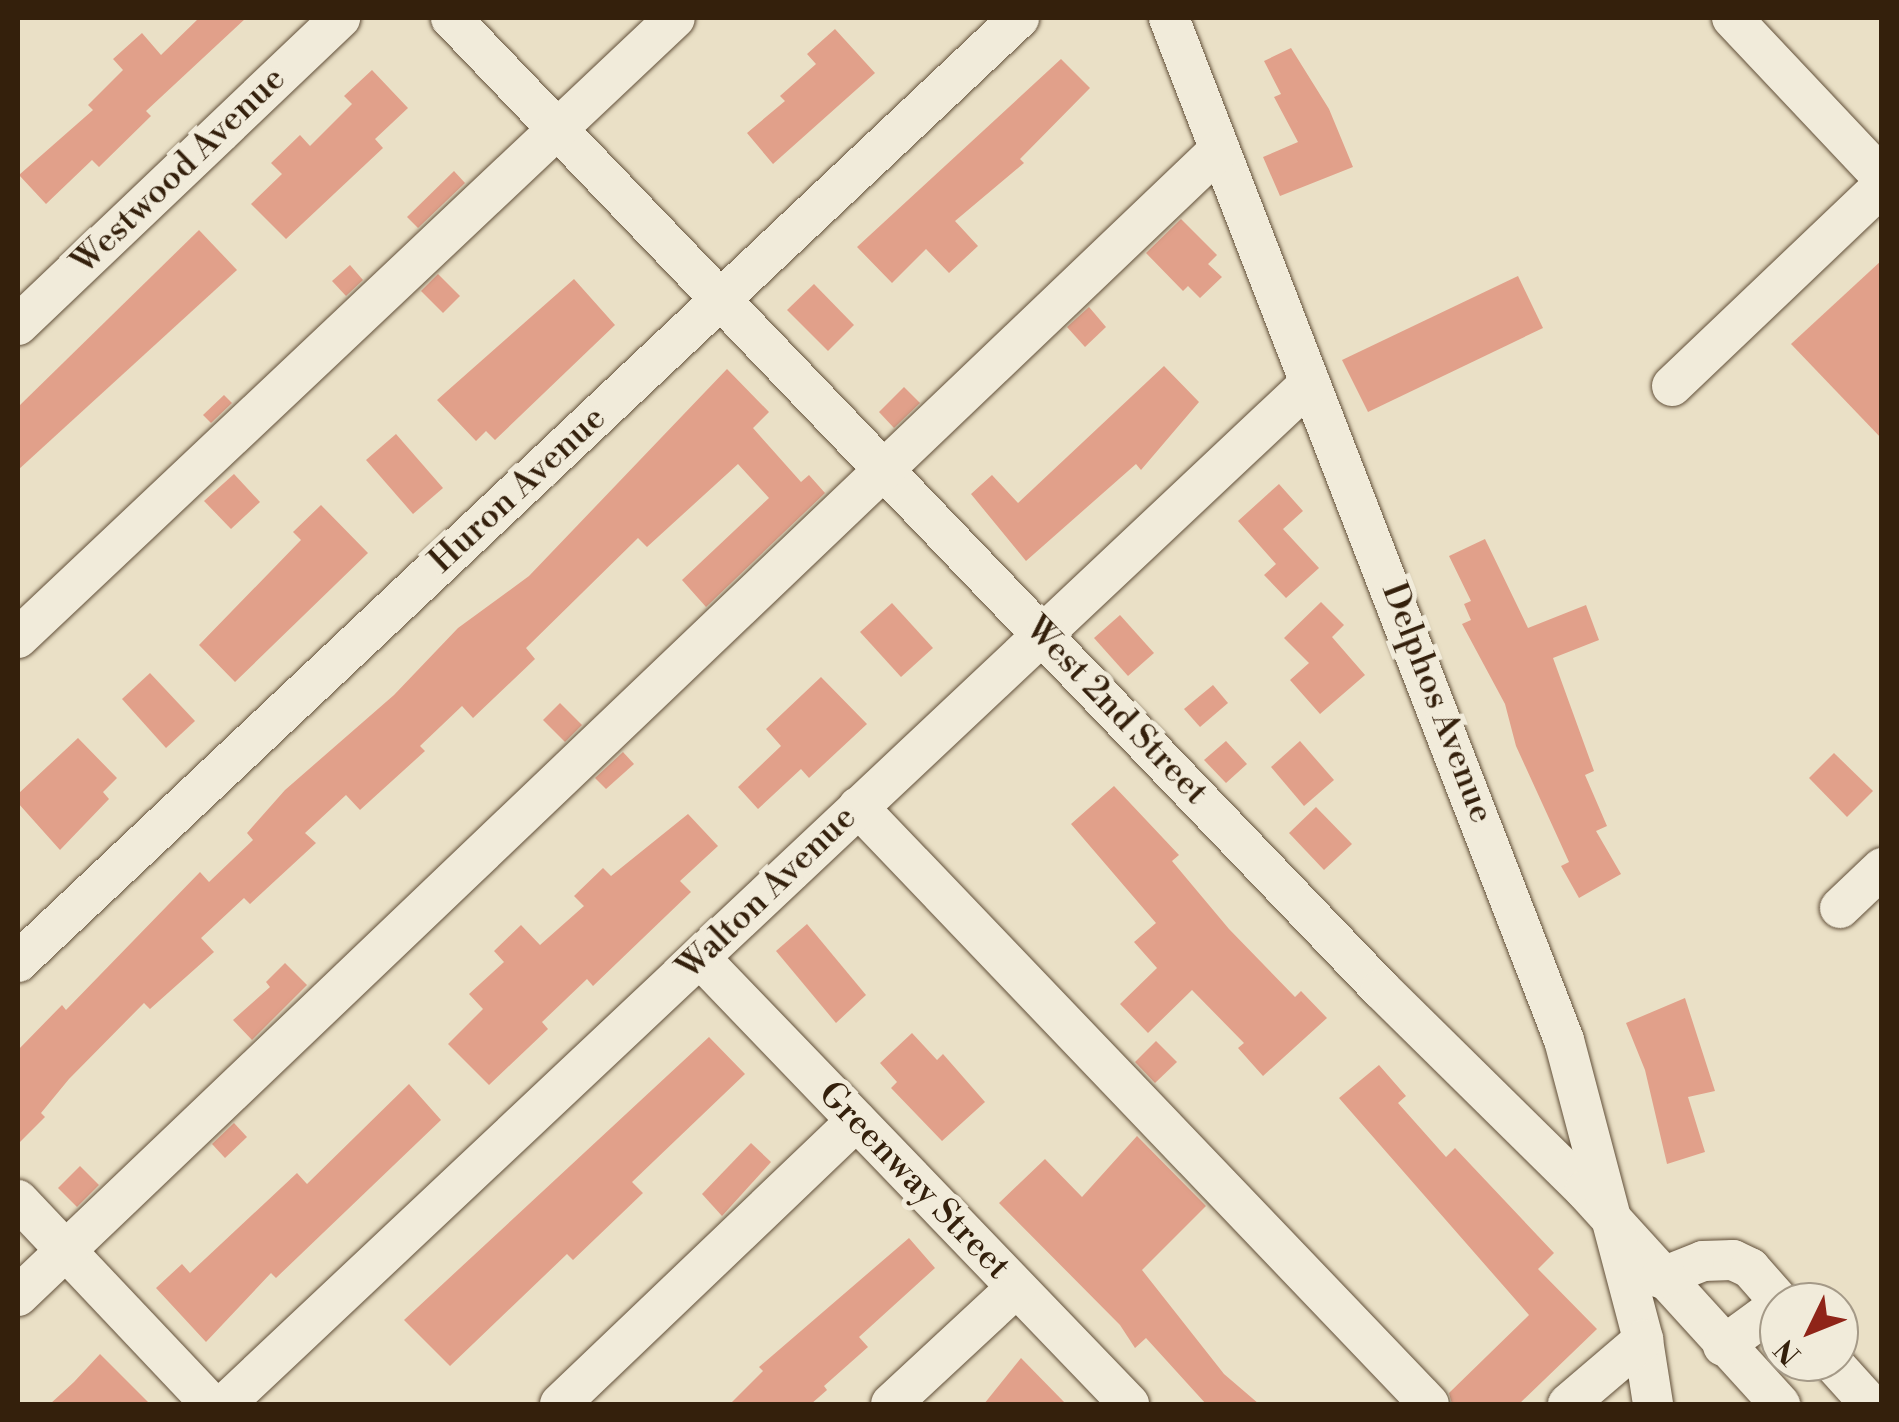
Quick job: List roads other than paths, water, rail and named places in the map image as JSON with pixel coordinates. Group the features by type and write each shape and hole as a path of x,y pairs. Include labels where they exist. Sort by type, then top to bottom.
{"street":[{"name":"Westwood Avenue","path":"18,325 340,18"},
{"name":"West 2nd Street","path":"451,18 1040,633 1585,1190 1617,1231 1780,1404"},
{"path":"18,638 674,18"},
{"name":"Huron Avenue","path":"18,962 1019,18"},
{"name":"Delphos Avenue","path":"1170,18 1564,1040 1617,1231 1643,1340 1653,1404"},
{"path":"1732,18 1882,177"},
{"path":"18,1296 882,466 1220,148"},
{"path":"1672,386 1882,186"},
{"name":"Walton Avenue","path":"225,1404 1310,383"},
{"path":"858,807 1429,1404"},
{"path":"1840,908 1882,868"},
{"name":"Greenway Street","path":"700,958 1129,1404"},
{"path":"560,1404 856,1121"},
{"path":"18,1200 211,1404"},
{"path":"1660,1278 1703,1260 1733,1260 1750,1268 1761,1282"},
{"path":"892,1404 1016,1288"},
{"path":"1723,1346 1759,1319"},
{"path":"1568,1404 1643,1340"}]}
